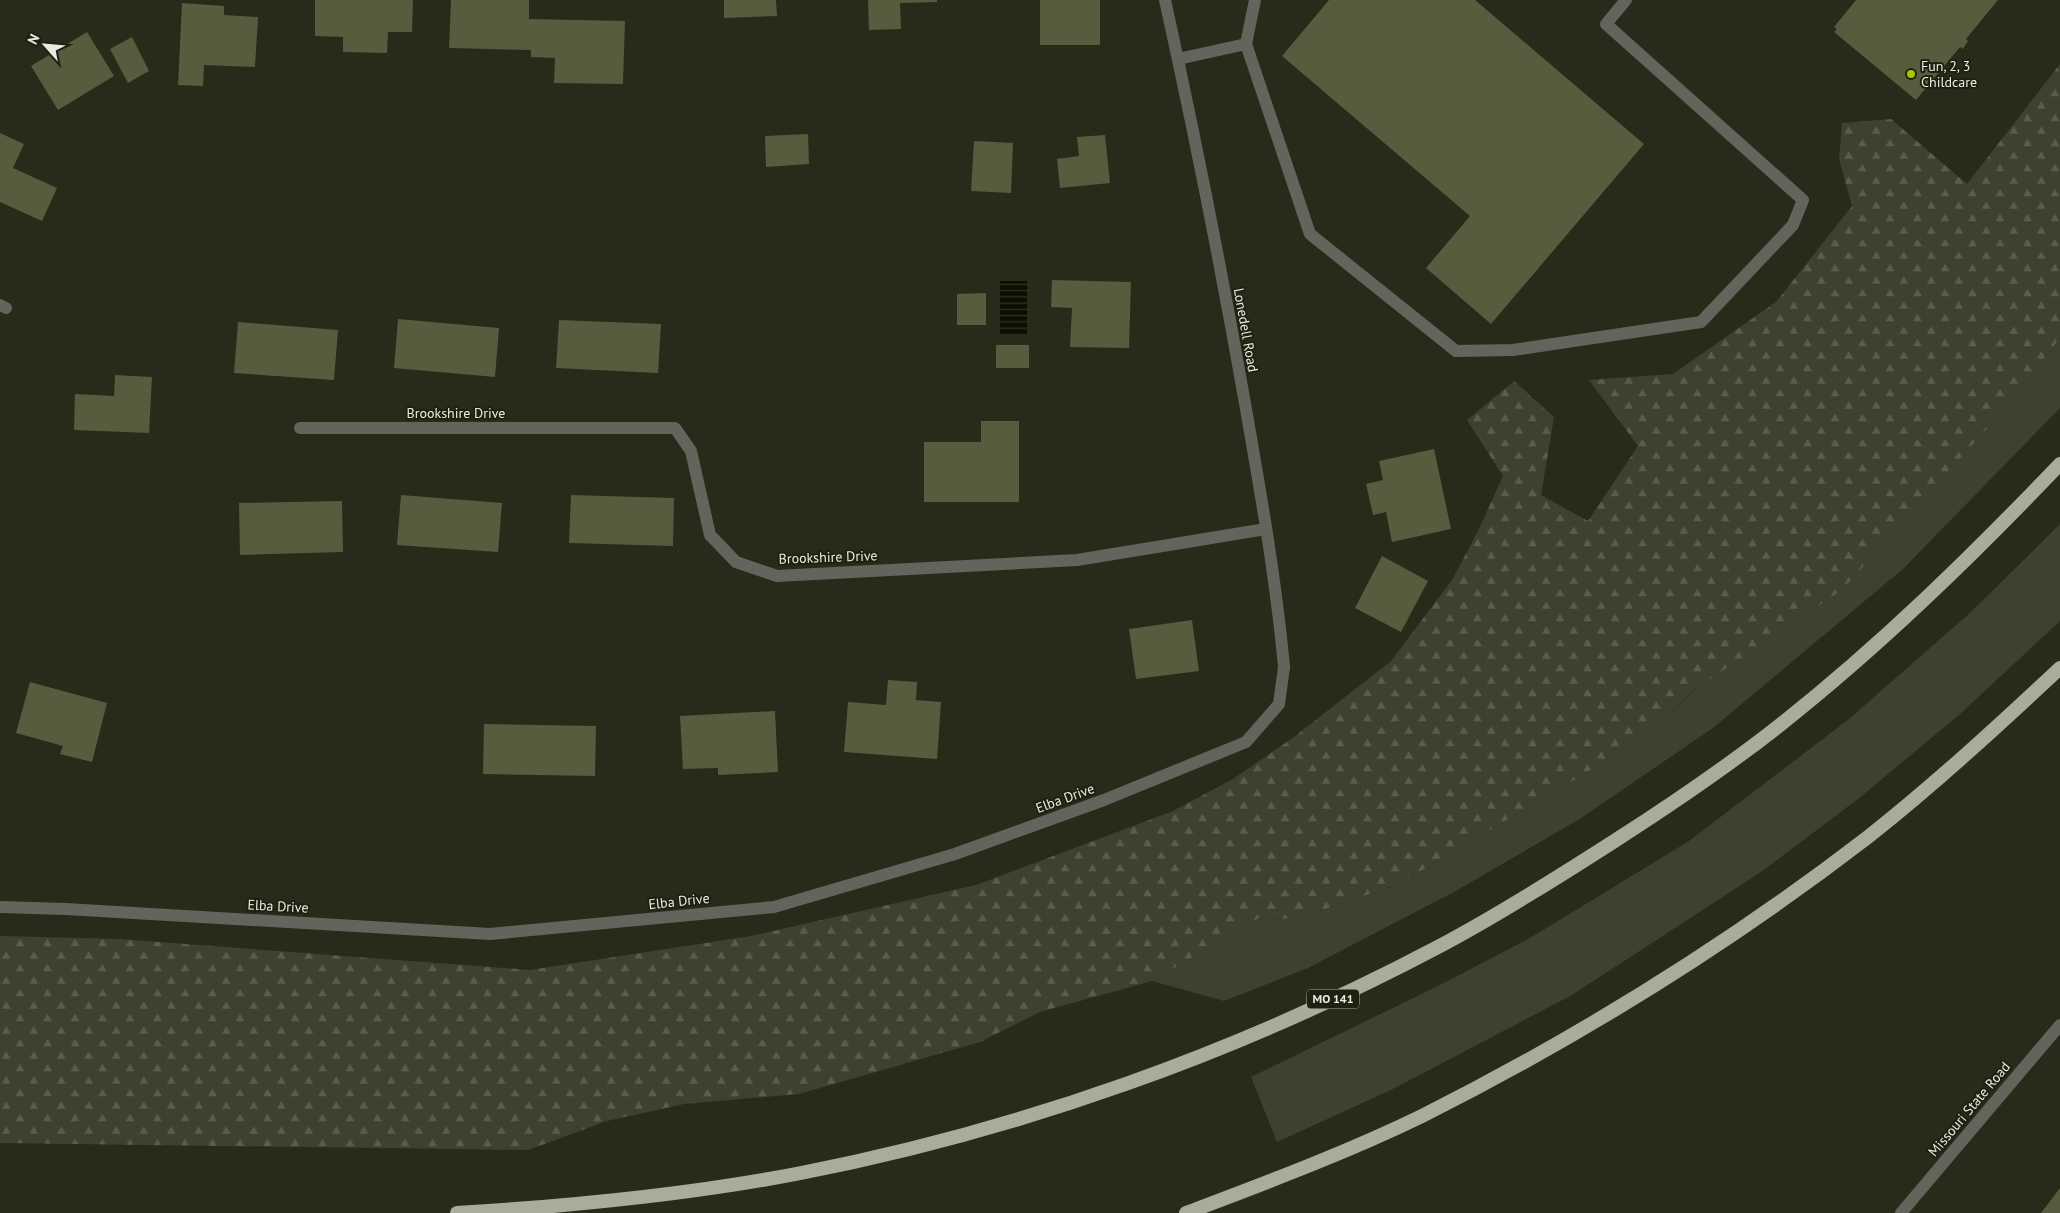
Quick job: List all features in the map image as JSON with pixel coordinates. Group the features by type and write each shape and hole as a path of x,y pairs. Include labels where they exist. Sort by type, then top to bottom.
{"highway":[{"name":"MO 141","path":"457,1213 532,1209 668,1194 801,1172 934,1142 1064,1105 1192,1059 1316,1007 1437,948 1556,879 1669,806 1778,726 1881,641 1981,547 2060,464"},
{"path":"1186,1213 1297,1171 1421,1116 1537,1055 1653,988 1763,914 1869,836 1973,749 2060,668"}],"street":[{"name":"Lonedell Road","path":"1165,0 1217,254 1266,529 1279,611 1284,667"},
{"path":"1255,0 1246,44 1310,234 1456,351 1514,350 1700,322 1793,225 1803,200 1606,24 1626,0"},
{"path":"1178,59 1246,44"},
{"name":"Brookshire Drive","path":"300,428 675,428 691,451 710,535 736,562 777,576 1077,560 1266,529"},
{"name":"Elba Drive","path":"0,907 75,909 490,934 774,906 955,854 1104,800 1246,742 1279,704 1284,667"},
{"name":"Missouri State Road","path":"1904,1212 2060,1025"}],"green space":[{"path":"2060,64 2060,338 2008,405 1842,590 1694,690 1662,720 1617,755 1399,884 1296,919 1259,918 1152,981 1040,1012 980,1042 799,1094 684,1104 607,1121 528,1150 0,1143 0,936 119,939 530,970 751,936 976,885 1173,811 1233,779 1294,737 1391,661 1452,580 1478,531 1503,476 1467,420 1514,381 1554,417 1541,495 1588,521 1638,446 1589,380 1673,374 1776,302 1852,206 1839,159 1842,123 1891,119 1967,184"},
{"path":"2060,338 2060,408 1904,568 1713,728 1578,820 1454,892 1308,968 1224,1001 1152,981 1259,918 1296,919 1399,884 1617,755 1662,720 2008,405"},
{"path":"2060,524 2060,621 1959,715 1858,799 1761,872 1572,995 1391,1090 1277,1142 1251,1077 1444,983 1530,938 1689,841 1849,719 1972,611"}],"shaded area":[{"path":"1000,281 1027,281 1027,334 1000,334"}],"building":[{"path":"315,0 413,0 412,32 388,32 387,53 343,52 343,37 315,36"},
{"path":"451,0 529,0 529,19 625,21 623,84 554,83 555,58 531,57 531,50 449,48"},
{"path":"724,0 776,0 777,16 724,18"},
{"path":"868,0 937,0 937,2 900,3 901,29 869,30"},
{"path":"1040,0 1100,0 1100,45 1040,45"},
{"path":"1329,0 1475,0 1644,144 1491,324 1426,268 1470,216 1282,56"},
{"name":"Fun, 2, 3 Childcare","path":"1856,0 1998,0 1966,39 1968,41 1963,49 1960,47 1916,100 1834,32 1837,29 1834,27"},
{"path":"182,3 224,6 224,15 258,17 255,67 204,65 203,86 178,85"},
{"path":"87,32 114,76 58,110 31,66"},
{"path":"132,37 149,71 128,83 110,49"},
{"path":"0,133 24,144 13,168 57,188 42,221 0,202"},
{"path":"808,134 809,164 766,167 765,136"},
{"path":"1105,135 1110,183 1060,188 1057,159 1079,156 1077,137"},
{"path":"974,141 1013,143 1011,193 971,191"},
{"path":"1052,280 1131,282 1129,348 1070,347 1072,308 1051,307"},
{"path":"986,293 986,325 957,325 957,294"},
{"path":"398,319 499,328 495,377 394,368"},
{"path":"559,320 661,324 658,373 556,368"},
{"path":"238,322 338,330 334,380 234,373"},
{"path":"996,345 1029,345 1029,368 996,368"},
{"path":"115,375 152,377 149,433 74,430 75,394 114,396"},
{"path":"981,421 1019,421 1019,502 924,502 924,442 981,442"},
{"path":"1434,449 1451,529 1392,542 1386,512 1373,515 1366,484 1383,480 1379,461"},
{"path":"401,495 502,503 498,552 397,545"},
{"path":"571,495 674,498 673,546 569,543"},
{"path":"342,501 343,552 240,555 239,503"},
{"path":"1382,556 1428,581 1401,632 1355,608"},
{"path":"1192,620 1199,671 1136,679 1129,629"},
{"path":"888,680 917,682 916,700 941,702 937,759 844,752 848,702 886,705"},
{"path":"30,682 107,703 92,762 60,754 63,746 16,733"},
{"path":"775,711 778,772 718,775 718,768 683,769 680,716"},
{"path":"484,724 596,726 595,776 483,774"},
{"path":"2060,1188 2060,1213 2041,1213"}],"place":[{"name":"Fun, 2, 3 Childcare","path":"1911,74"}]}
